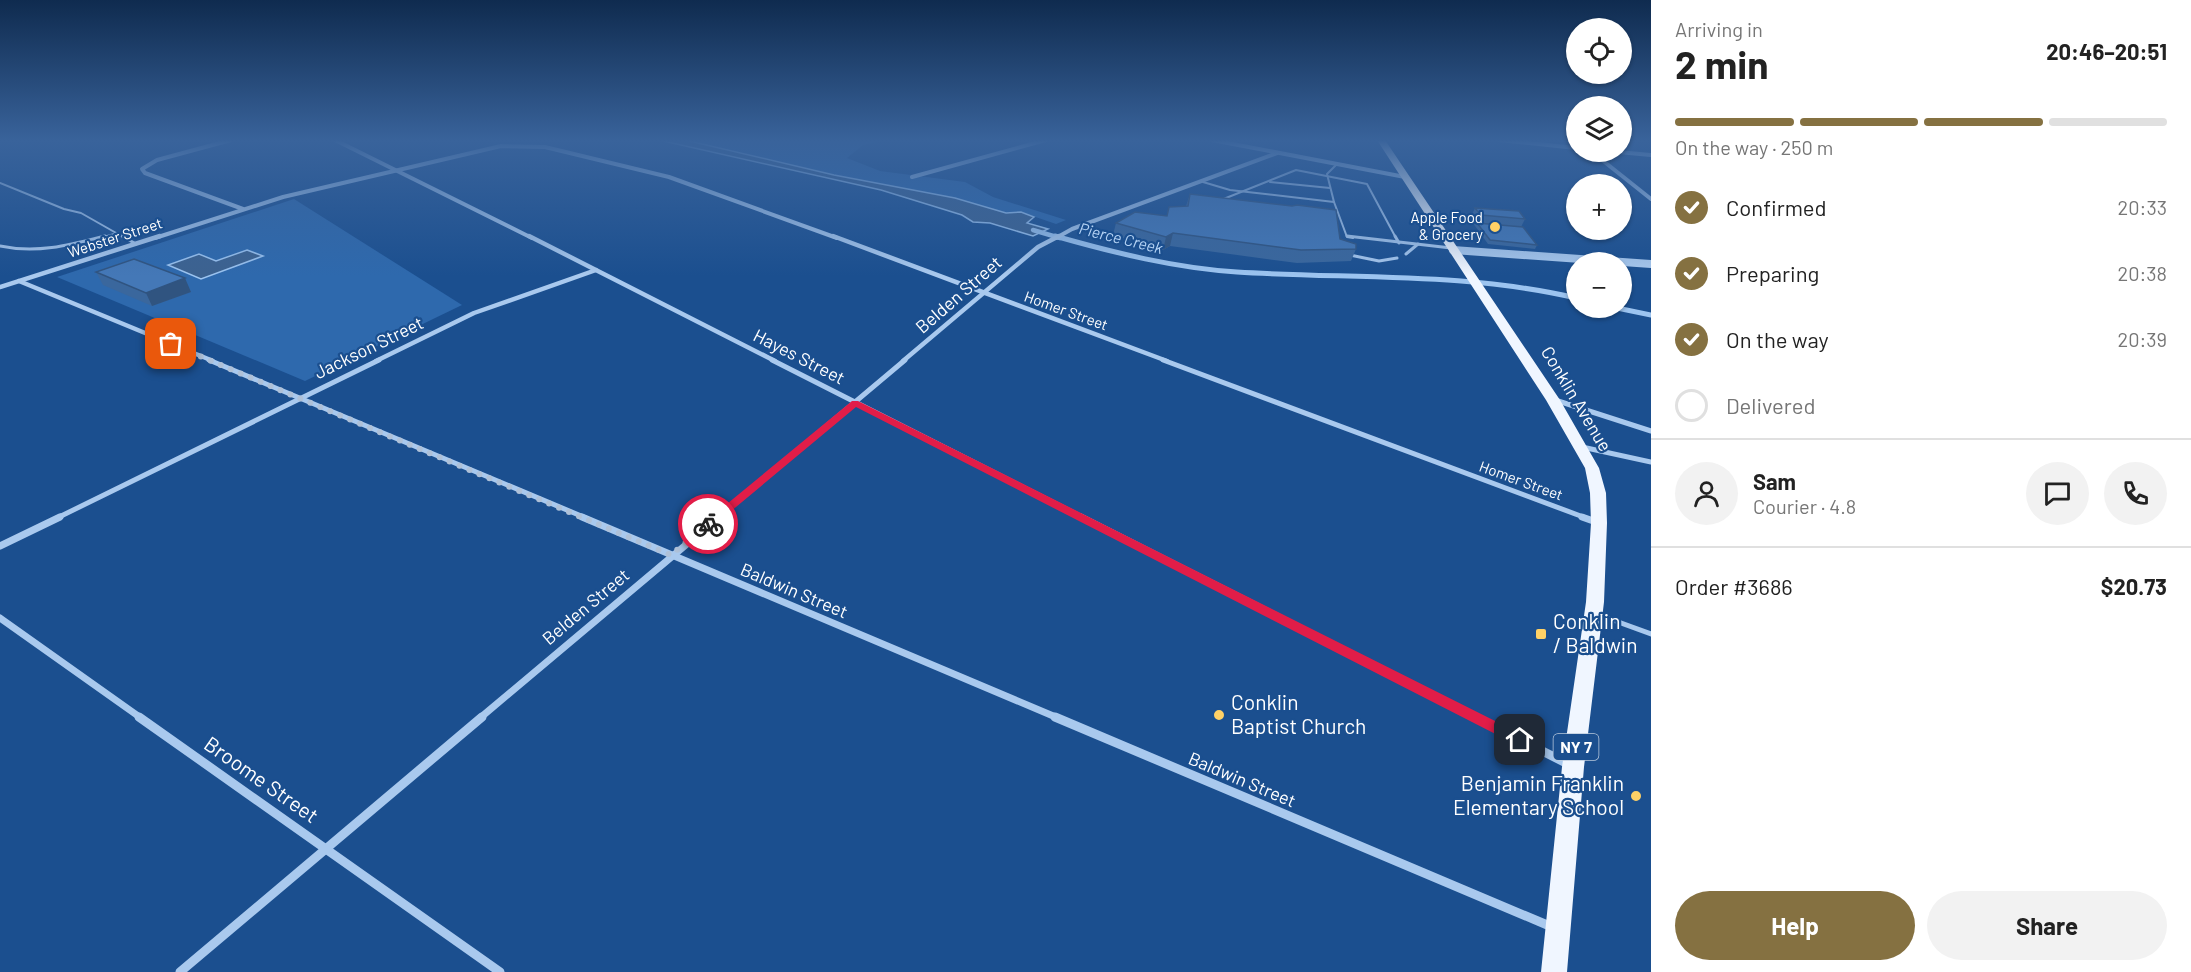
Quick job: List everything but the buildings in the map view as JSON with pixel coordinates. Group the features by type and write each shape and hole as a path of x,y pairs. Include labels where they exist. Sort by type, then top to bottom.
{"main road":[{"name":"Conklin Avenue","path":"1410,185 1582,447 1592,468 1598,493 1599,523 1594,613 1573,767 1554,972"}],"street":[{"path":"178,185 244,210"},
{"name":"Webster Street","path":"0,287 244,210 331,185"},
{"name":"Hayes Street","path":"428,185 1573,767"},
{"name":"Homer Street","path":"695,185 1599,523"},
{"name":"Belden Street","path":"180,972 671,555 1048,240 1072,229 1194,185"},
{"path":"1634,185 1651,199"},
{"path":"1452,249 1651,264"},
{"name":"Jackson Street","path":"0,546 480,310 596,270"},
{"name":"Baldwin Street","path":"18,281 302,398 1558,929"},
{"path":"1553,400 1651,431"},
{"path":"1582,447 1651,462"},
{"name":"Broome Street","path":"0,618 500,972"}],"lane":[{"path":"6,185 64,209 81,213 136,244"},
{"path":"1218,185 1244,191 1334,202"},
{"path":"1225,205 1213,204 1258,185"},
{"path":"1302,185 1330,188 1347,237"},
{"path":"1368,185 1400,243"},
{"path":"0,246 16,251 49,250 118,233"},
{"path":"1347,237 1452,249"},
{"path":"1342,242 1347,237"},
{"path":"1406,254 1418,244"},
{"path":"1348,254 1373,261 1389,261 1397,258"},
{"path":"1594,613 1651,634"}],"shaded area":[{"path":"860,185 889,185 955,198 1006,213 1021,212 1034,217 1027,223 1048,229 1033,236 990,223 973,222 962,215"},
{"path":"889,185 971,185 993,197 1066,220 1056,224 1021,212 1006,213 955,198"},
{"path":"294,199 462,305 305,381 57,277"},
{"path":"247,250 263,256 201,279 168,265 199,254 216,261"}],"waterway":[{"name":"Pierce Creek","path":"1033,230 1060,238"},
{"name":"Pierce Creek","path":"1055,236 1145,259 1214,270 1450,280 1492,284 1566,296"},
{"name":"Pierce Creek","path":"1632,311 1651,315"}],"way so far":[{"path":"171,344 671,555 708,524"}],"place":[{"name":"Apple Food & Grocery","path":"1495,227"},
{"name":"Conklin / Baldwin","path":"1541,634"},
{"name":"Conklin Baptist Church","path":"1219,715"},
{"name":"Benjamin Franklin Elementary School","path":"1636,796"}],"route":[{"path":"708,524 855,403 1520,740"}]}
